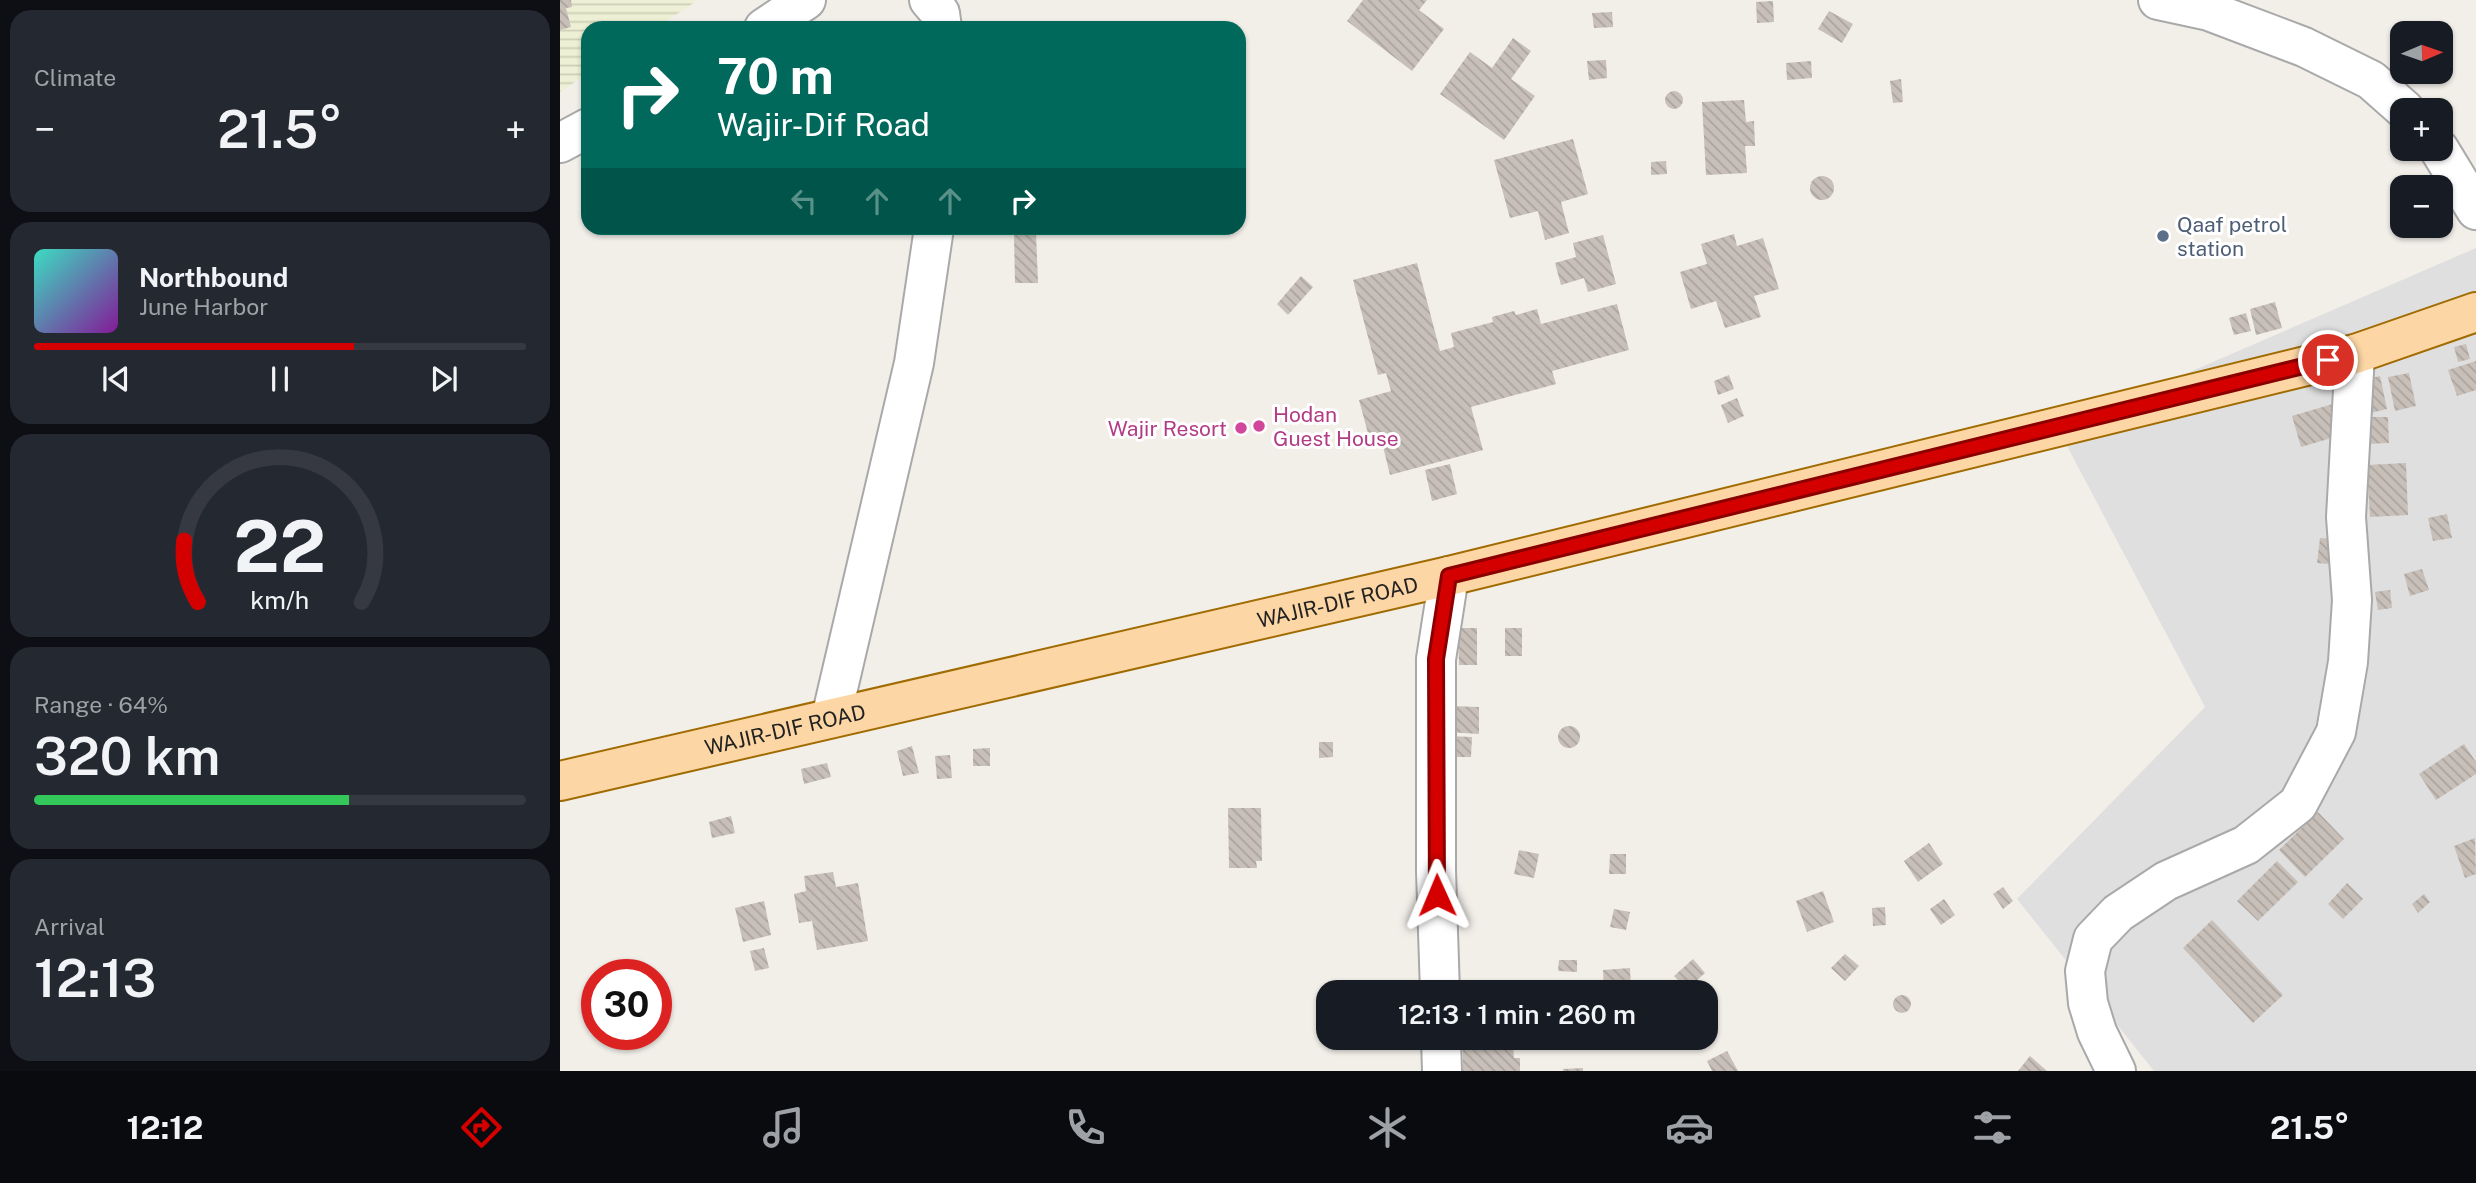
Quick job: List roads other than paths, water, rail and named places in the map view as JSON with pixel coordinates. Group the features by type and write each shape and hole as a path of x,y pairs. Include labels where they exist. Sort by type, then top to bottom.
{"main road":[{"name":"WAJIR-DIF ROAD","path":"560,781 1449,576 2355,354 2476,313"}],"street":[{"path":"774,21 806,0"},
{"path":"929,0 940,13 941,21"},
{"path":"2158,0 2208,11 2304,47 2371,80 2391,98"},
{"path":"560,144 581,132"},
{"path":"2446,161 2476,210"},
{"path":"831,718 914,363 933,235"},
{"path":"2116,1071 2097,1032 2088,1003 2085,971 2093,939 2119,913 2166,881 2246,845 2298,804 2336,732 2347,662 2352,600 2346,517 2355,354"},
{"path":"1440,980 1436,871 1436,659 1449,576"},
{"path":"1442,1050 1443,1071"}],"place":[{"name":"Qaaf petrol station","path":"2163,236"},
{"name":"Hodan Guest House","path":"1259,426"},
{"name":"Wajir Resort","path":"1241,428"}]}
